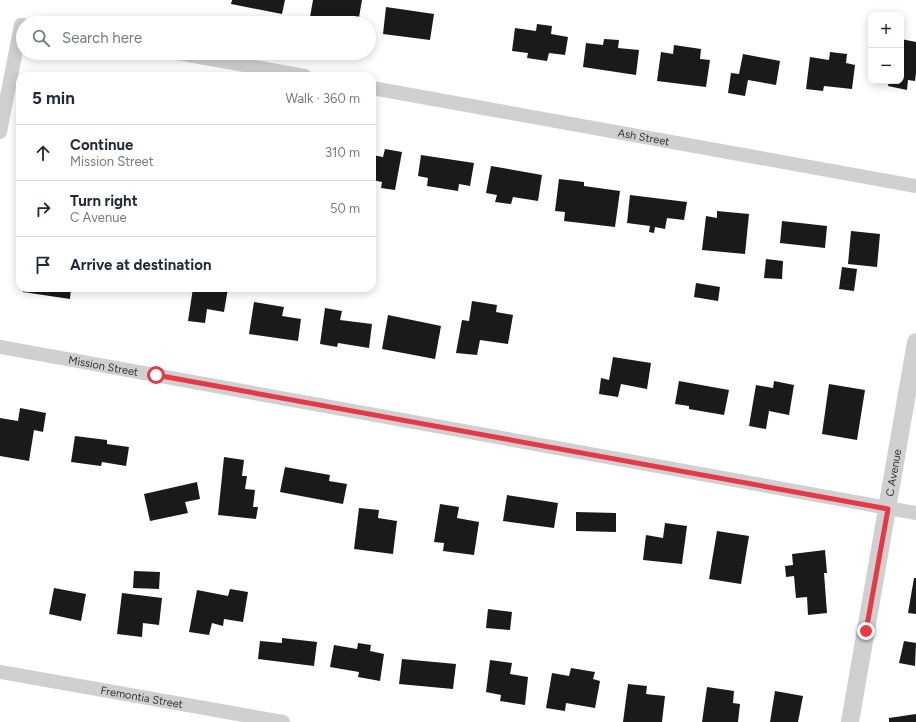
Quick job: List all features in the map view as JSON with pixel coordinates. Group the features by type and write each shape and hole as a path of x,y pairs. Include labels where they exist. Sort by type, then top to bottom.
{"street":[{"path":"0,132 16,54"},
{"path":"216,60 283,72"},
{"name":"Ash Street","path":"376,89 916,186"},
{"name":"C Avenue","path":"850,722 916,342"},
{"name":"Mission Street","path":"0,347 916,513"},
{"name":"Fremontia Street","path":"0,672 284,722"}],"building":[{"path":"232,0 285,0 282,14 231,4"},
{"path":"313,0 362,0 359,16 310,16"},
{"path":"386,7 434,14 430,40 383,34"},
{"path":"537,24 552,26 551,34 568,37 565,55 549,53 547,61 527,58 528,53 512,51 515,28 536,31"},
{"path":"604,39 619,40 618,48 639,50 636,75 583,67 586,43 603,45"},
{"path":"904,40 916,42 915,81 908,80 907,90 888,86 888,84 904,84"},
{"path":"674,45 701,49 700,59 710,60 706,87 657,81 661,52 673,54"},
{"path":"830,52 847,54 846,63 855,65 852,89 824,86 823,91 806,89 810,57 829,60"},
{"path":"743,54 780,61 776,85 748,80 745,96 728,93 731,73 739,74"},
{"path":"385,149 402,152 395,190 381,188 382,182 376,181 376,156 383,157"},
{"path":"421,155 474,163 470,186 459,184 458,191 427,186 428,178 418,176"},
{"path":"491,166 542,175 538,201 513,197 511,204 495,202 497,195 486,193"},
{"path":"559,179 584,182 584,186 620,191 615,227 564,221 565,212 555,211"},
{"path":"630,195 687,202 684,220 667,218 665,229 655,227 654,233 649,232 650,226 627,223"},
{"path":"717,211 749,214 745,254 702,250 706,216 717,218"},
{"path":"782,221 827,226 825,248 780,243"},
{"path":"851,231 880,234 877,267 848,264"},
{"path":"766,259 783,261 782,279 764,278"},
{"path":"842,267 857,269 854,291 839,289"},
{"path":"696,283 720,287 718,301 694,297"},
{"path":"23,292 71,292 70,299"},
{"path":"192,292 227,292 224,312 207,309 205,323 188,321"},
{"path":"472,301 497,305 496,312 513,315 508,344 480,340 477,355 456,353 462,320 469,321"},
{"path":"254,302 284,307 282,316 301,319 298,341 249,334"},
{"path":"325,308 342,311 340,320 372,324 369,348 338,343 337,347 320,344"},
{"path":"388,315 441,326 435,359 382,349"},
{"path":"613,357 651,363 647,389 621,384 618,397 599,394 601,378 609,380"},
{"path":"679,381 729,390 724,415 689,409 689,406 675,404"},
{"path":"774,381 794,385 789,415 769,411 766,429 749,426 756,385 773,388"},
{"path":"829,384 865,390 857,440 822,434"},
{"path":"20,408 46,413 43,432 34,430 29,461 0,456 0,418 18,421"},
{"path":"75,436 107,440 107,444 129,447 126,466 102,462 101,466 71,462"},
{"path":"224,457 244,460 242,476 247,476 245,489 255,490 253,507 258,507 256,519 218,515"},
{"path":"285,467 330,475 329,481 347,484 343,504 280,492"},
{"path":"197,482 200,499 185,502 188,513 150,521 144,494"},
{"path":"507,495 558,503 554,528 503,521"},
{"path":"440,504 459,507 457,518 479,522 474,555 443,551 444,543 434,542"},
{"path":"359,508 379,510 378,518 397,521 393,554 354,549"},
{"path":"576,512 616,513 616,532 576,531"},
{"path":"665,523 687,526 682,564 643,560 646,535 663,538"},
{"path":"717,531 749,536 741,584 709,579"},
{"path":"825,550 827,573 824,573 827,613 808,615 807,597 796,598 794,576 786,577 785,566 793,565 792,554"},
{"path":"134,571 160,572 159,589 133,588"},
{"path":"914,578 916,578 916,614 908,613"},
{"path":"54,588 86,594 81,621 49,614"},
{"path":"230,589 248,592 243,622 224,619 223,626 212,623 209,635 189,632 197,590 228,596"},
{"path":"122,593 162,598 159,625 143,623 142,637 117,634"},
{"path":"488,609 512,612 510,630 486,628"},
{"path":"282,638 317,642 314,666 258,659 260,641 282,643"},
{"path":"904,641 916,643 915,666 899,663"},
{"path":"358,643 371,645 370,651 384,654 380,681 358,677 359,672 330,667 334,645 357,649"},
{"path":"402,659 456,664 453,689 399,684"},
{"path":"490,660 512,663 510,674 528,677 525,705 500,701 501,695 486,692"},
{"path":"571,668 595,672 593,679 600,681 595,708 566,703 565,711 546,708 552,673 569,676"},
{"path":"628,684 647,686 646,694 665,696 662,722 623,722"},
{"path":"707,687 734,691 733,703 740,704 738,722 702,722"},
{"path":"775,691 803,696 798,722 770,722"},
{"path":"916,714 916,722 889,722 889,718"}],"route":[{"path":"156,375 888,509 866,631"}]}
